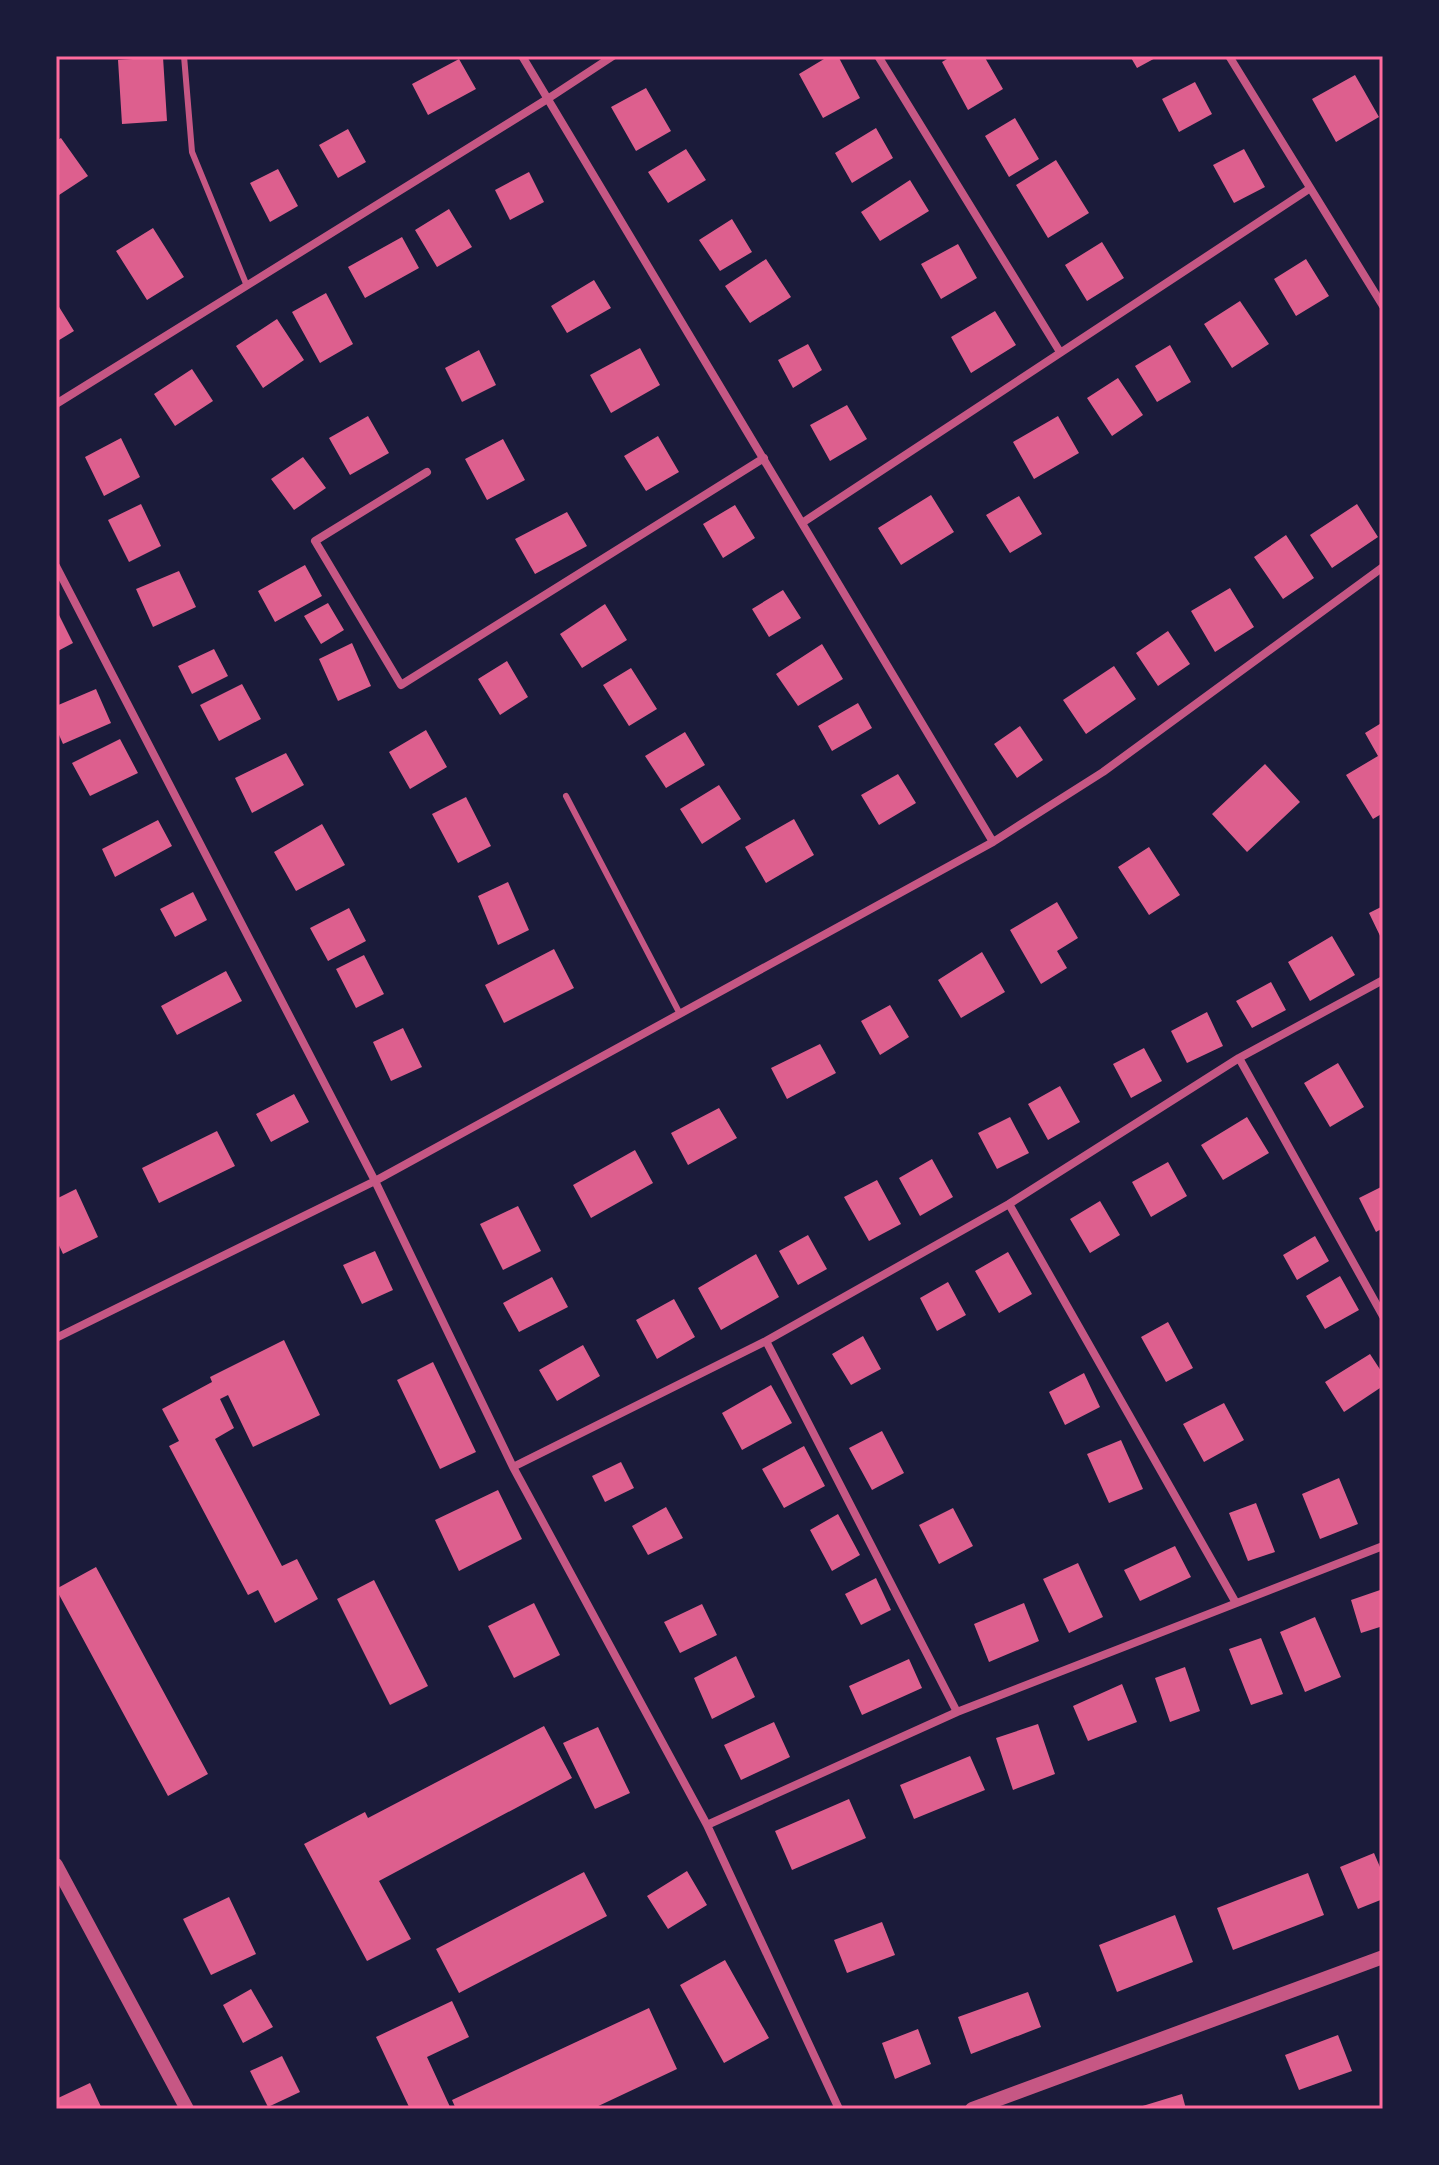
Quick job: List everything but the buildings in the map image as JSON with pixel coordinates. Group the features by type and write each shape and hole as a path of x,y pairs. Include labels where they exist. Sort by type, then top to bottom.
{"street":[{"path":"522,56 993,842"},
{"path":"56,404 613,56"},
{"path":"878,56 1060,352"},
{"path":"1229,56 1383,306"},
{"path":"802,523 1309,189"},
{"path":"427,472 315,541 401,685 764,458"},
{"path":"56,566 375,1181 513,1467 707,1825 839,2109"},
{"path":"56,1338 375,1181 993,842 1103,772 1383,567"},
{"path":"513,1467 766,1341 1009,1204 1239,1058 1383,980"},
{"path":"1239,1058 1383,1316"},
{"path":"1009,1204 1236,1603"},
{"path":"766,1341 957,1712"},
{"path":"707,1825 957,1712 1383,1546"},
{"path":"56,1865 187,2109"},
{"path":"972,2109 1383,1957"}],"lane":[{"path":"184,56 192,152 247,286"},
{"path":"566,796 680,1014"}]}
